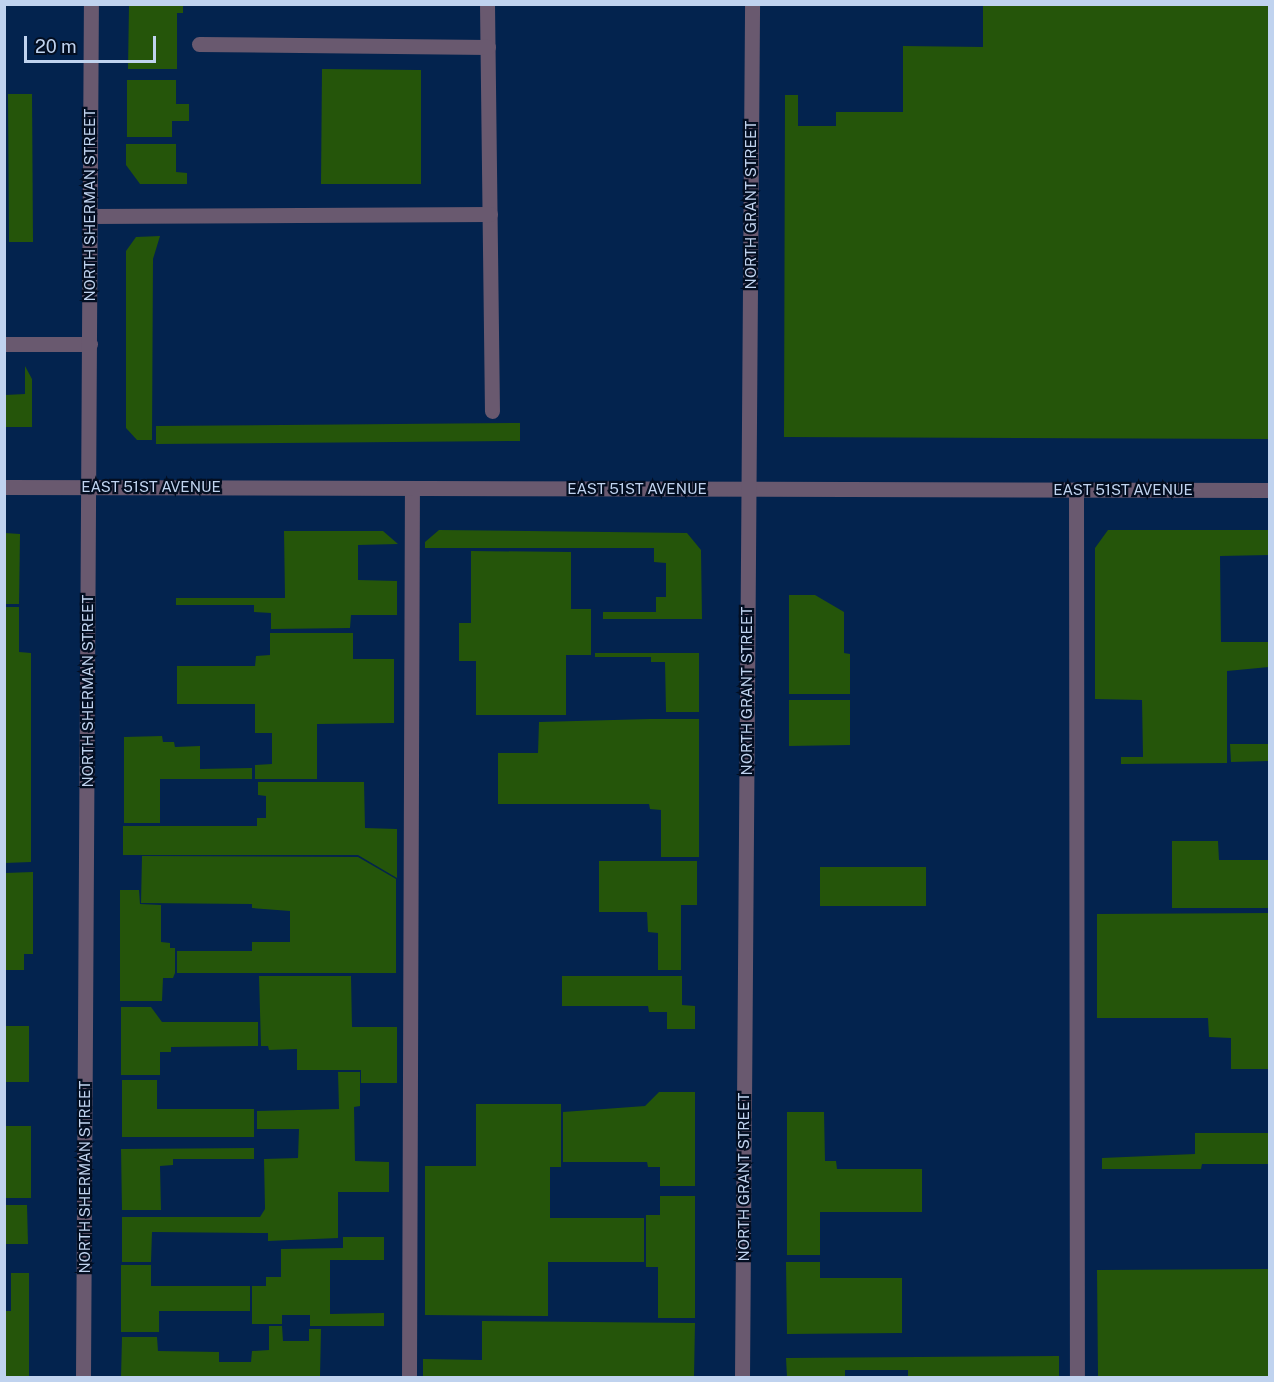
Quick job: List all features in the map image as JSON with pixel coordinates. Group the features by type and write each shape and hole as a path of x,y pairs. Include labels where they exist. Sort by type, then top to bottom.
{"street":[{"name":"NORTH SHERMAN STREET","path":"83,1377 90,487 91,4"},
{"path":"487,4 492,411"},
{"name":"NORTH GRANT STREET","path":"742,1377 752,4"},
{"path":"199,44 488,47"},
{"path":"90,216 490,214"},
{"path":"4,344 90,344"},
{"name":"EAST 51ST AVENUE","path":"4,486 1269,490"},
{"path":"409,1377 412,488"},
{"path":"1076,490 1077,1377"}],"green space":[{"path":"129,5 183,5 183,13 177,13 177,69 128,69"},
{"path":"983,5 1269,5 1269,439 784,437 785,95 798,95 798,126 836,126 836,112 903,112 903,46 983,47"},
{"path":"322,69 421,70 421,184 321,184"},
{"path":"127,80 176,80 176,104 189,104 189,121 172,121 172,137 127,137"},
{"path":"8,94 32,94 33,242 9,242"},
{"path":"126,144 176,144 176,172 187,173 187,184 140,184 126,165"},
{"path":"160,236 153,259 152,440 137,440 126,428 126,251 136,237"},
{"path":"25,366 32,379 32,427 5,427 5,395 25,394"},
{"path":"520,423 520,441 156,444 156,426"},
{"path":"439,530 687,533 701,550 702,619 603,619 603,612 656,612 656,597 666,597 666,563 654,562 654,548 425,548 425,542"},
{"path":"1108,530 1269,530 1269,555 1220,556 1221,642 1270,642 1269,667 1227,671 1227,763 1121,764 1121,757 1143,757 1142,700 1095,699 1095,548"},
{"path":"284,531 383,531 398,544 358,545 358,580 397,581 397,615 351,615 350,628 271,629 271,613 254,612 254,605 176,605 176,598 285,598"},
{"path":"5,533 20,534 19,604 5,604"},
{"path":"471,551 571,552 571,609 591,609 591,655 566,655 566,715 476,715 476,661 459,661 459,623 471,623"},
{"path":"789,595 815,595 844,612 844,653 850,654 850,694 789,694"},
{"path":"5,607 19,607 19,652 31,653 31,862 5,863"},
{"path":"270,633 353,633 353,659 394,659 394,723 317,724 317,779 255,779 255,765 272,764 272,733 255,733 255,704 177,704 177,666 255,666 256,656 270,655"},
{"path":"595,653 699,653 699,712 666,712 665,662 651,662 651,657 595,657"},
{"path":"789,700 850,700 850,745 789,746"},
{"path":"699,719 699,857 661,857 661,810 650,809 649,804 498,804 498,753 538,753 539,722"},
{"path":"162,736 163,742 174,742 175,747 200,746 200,769 252,768 252,779 160,779 160,823 124,823 124,737"},
{"path":"1230,744 1269,744 1269,761 1231,762"},
{"path":"258,782 364,782 365,828 397,829 397,878 358,855 123,855 123,826 257,826 257,818 266,818 266,796 258,795"},
{"path":"1172,841 1218,841 1219,860 1269,860 1269,908 1172,908"},
{"path":"142,856 358,857 396,879 396,973 177,973 177,951 252,951 252,942 290,942 290,911 252,908 252,904 141,903"},
{"path":"599,861 697,861 697,905 681,905 681,970 658,970 658,933 648,932 647,912 599,912"},
{"path":"820,867 926,867 926,906 820,906"},
{"path":"33,872 33,954 24,954 24,970 5,970 5,873"},
{"path":"120,890 139,890 140,904 161,905 161,942 170,943 170,948 175,948 175,973 173,978 163,978 162,1001 120,1001"},
{"path":"1269,913 1269,1069 1231,1069 1231,1038 1209,1037 1208,1018 1097,1018 1097,914"},
{"path":"259,976 351,976 352,1027 397,1027 397,1083 361,1083 361,1070 297,1070 297,1049 269,1050 268,1046 261,1046"},
{"path":"562,976 682,976 682,1005 695,1006 695,1029 667,1029 667,1012 649,1012 648,1006 562,1006"},
{"path":"121,1007 151,1007 162,1022 258,1022 258,1046 171,1047 171,1052 160,1052 160,1075 121,1075"},
{"path":"4,1026 29,1026 29,1082 5,1082"},
{"path":"338,1072 360,1072 360,1106 354,1107 355,1161 389,1162 389,1192 338,1192 338,1238 268,1241 268,1233 152,1232 151,1262 122,1262 122,1217 260,1217 265,1209 264,1159 298,1158 299,1129 257,1129 257,1111 339,1109"},
{"path":"122,1080 157,1080 157,1109 254,1109 254,1137 122,1137"},
{"path":"659,1092 695,1092 695,1186 660,1186 660,1167 648,1167 647,1162 563,1162 563,1112 645,1106"},
{"path":"476,1104 561,1104 561,1167 550,1167 550,1218 644,1218 644,1262 548,1262 548,1316 425,1315 425,1166 476,1166"},
{"path":"787,1112 824,1112 825,1161 836,1161 837,1169 922,1169 922,1212 820,1212 820,1255 787,1255"},
{"path":"5,1126 31,1126 31,1198 5,1198"},
{"path":"1195,1133 1269,1133 1269,1164 1202,1164 1201,1169 1102,1169 1102,1158 1195,1154"},
{"path":"254,1148 254,1159 173,1159 173,1165 160,1166 161,1210 122,1210 121,1149"},
{"path":"660,1196 695,1196 695,1318 658,1318 658,1267 646,1267 646,1215 660,1215"},
{"path":"4,1205 27,1205 28,1244 5,1244"},
{"path":"343,1237 384,1237 384,1260 330,1260 330,1314 384,1313 384,1326 310,1326 310,1315 282,1315 282,1324 252,1324 252,1286 266,1286 266,1277 281,1277 281,1249 343,1248"},
{"path":"786,1262 820,1262 820,1278 902,1278 902,1333 787,1334"},
{"path":"121,1265 151,1265 151,1286 250,1286 250,1311 159,1311 159,1332 121,1332"},
{"path":"1269,1269 1269,1377 1098,1377 1097,1270"},
{"path":"11,1273 29,1273 29,1377 5,1377 5,1311 11,1311"},
{"path":"482,1321 695,1323 694,1377 423,1377 423,1359 482,1360"},
{"path":"269,1326 282,1326 283,1341 309,1341 309,1329 321,1329 320,1377 121,1377 122,1337 157,1337 158,1351 219,1352 219,1362 251,1362 252,1351 269,1350"},
{"path":"1059,1356 1059,1377 908,1378 908,1370 845,1370 845,1377 787,1377 786,1358"}]}
